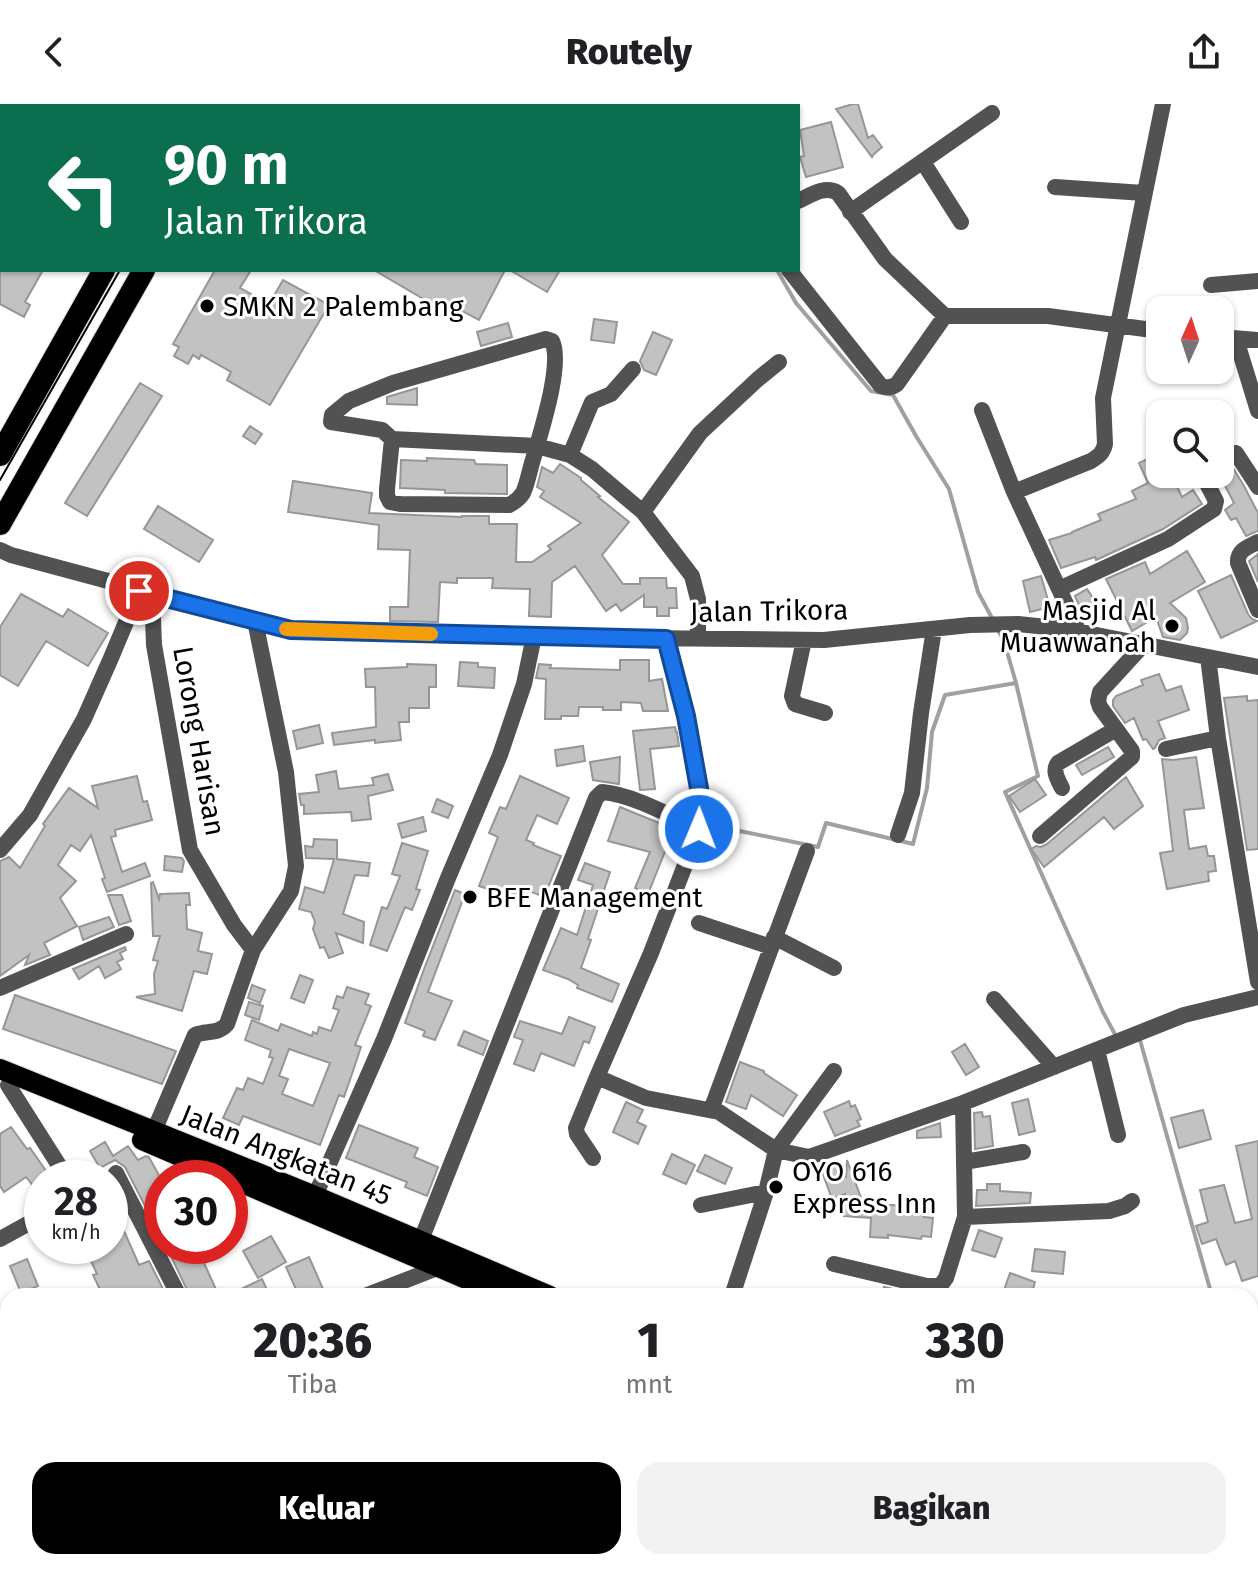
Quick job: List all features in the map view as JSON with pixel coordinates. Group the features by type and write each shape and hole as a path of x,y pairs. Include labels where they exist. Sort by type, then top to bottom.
{"highway":[{"path":"0,455 103,272"},
{"path":"0,524 143,272"}],"main road":[{"name":"Jalan Angkatan 45","path":"2,1081 154,1131 532,1288"},
{"name":"Jalan Angkatan 45","path":"2,1081 486,1288"}],"street":[{"path":"1014,492 1091,461 1103,451 1103,398 1163,104"},
{"path":"850,212 992,113"},
{"path":"923,162 961,222"},
{"path":"1055,187 1144,193"},
{"path":"800,200 824,190 838,193 885,259 945,316 1048,316 1146,329"},
{"path":"791,272 881,386 886,388 897,384 945,316"},
{"path":"1211,285 1258,281"},
{"path":"1234,338 1258,340"},
{"path":"392,439 387,496 390,502 509,505 518,500 523,492 537,446 550,399 554,343 546,339 393,383 349,401 331,418 331,422 382,430 392,439 537,446 570,455 592,469 643,512 692,576 698,599 698,639"},
{"path":"1234,353 1258,411"},
{"path":"643,512 700,433 779,362"},
{"path":"570,455 592,402 611,394 633,369"},
{"path":"982,410 1014,492 1079,632"},
{"path":"1236,453 1258,487"},
{"path":"1059,589 1168,539 1214,509 1216,501 1209,488"},
{"path":"1258,542 1237,556 1258,610"},
{"name":"Jalan Trikora","path":"0,550 291,630 824,640 988,624 1018,624 1079,632 1258,667"},
{"path":"0,850 30,815 84,719 145,592"},
{"name":"Lorong Harisan","path":"145,592 190,850 234,925 253,950"},
{"path":"154,1131 195,1035 218,1031 227,1024 253,950 291,891 296,866 286,772 255,621"},
{"path":"898,835 912,793 934,629"},
{"path":"315,1196 384,1039 500,755 524,684 534,636"},
{"path":"593,1158 576,1128 651,953 699,829 702,805 686,716 666,639"},
{"path":"804,640 792,701 825,713"},
{"path":"1040,836 1132,757 1132,751 1098,701 1100,692 1144,644"},
{"path":"1208,657 1218,738 1258,982"},
{"path":"1062,788 1055,772 1058,763 1116,729"},
{"path":"1166,749 1218,738"},
{"path":"421,1240 596,798 602,792 610,792 699,829"},
{"path":"711,1110 807,851"},
{"path":"699,923 772,942 834,968"},
{"path":"0,988 126,934"},
{"path":"597,1077 646,1098 719,1112 776,1150 809,1157 963,1103 1184,1015 1258,997"},
{"path":"994,999 1054,1067"},
{"path":"1111,1044 1118,1135"},
{"path":"735,1288 766,1192 776,1150 834,1071"},
{"path":"2,1081 55,1160"},
{"path":"834,1264 927,1286 940,1286 946,1278 965,1217 963,1103"},
{"path":"964,1162 1023,1152"},
{"path":"701,1205 766,1192"},
{"path":"128,1196 175,1288"},
{"path":"965,1217 1109,1211 1132,1201"},
{"path":"0,1239 24,1226"},
{"path":"385,1288 437,1268"},
{"path":"410,1278 413,1288"}],"building":[{"path":"858,104 868,138 873,135 882,147 872,157 836,109"},
{"path":"831,122 843,167 806,177 800,157 804,156 800,130"},
{"path":"0,272 42,272 25,302 30,305 24,317 0,304"},
{"path":"214,272 250,272 240,288 269,304 283,280 329,305 270,405 227,380 231,372 201,355 199,359 193,355 188,364 174,356 179,347 173,344"},
{"path":"377,272 504,272 479,320 455,307 449,318 423,304 425,300"},
{"path":"513,272 559,272 547,292"},
{"path":"594,319 617,322 614,343 591,340"},
{"path":"508,323 512,337 481,346 477,332"},
{"path":"653,332 672,340 656,375 644,370 640,361"},
{"path":"140,383 162,396 87,516 65,503"},
{"path":"417,388 417,405 387,404 387,397"},
{"path":"250,426 262,434 255,444 243,436"},
{"path":"427,458 507,465 507,494 445,493 445,490 400,488 401,460 427,461"},
{"path":"1146,460 1146,479 1139,463"},
{"path":"560,464 581,478 598,497 629,522 602,555 623,584 640,584 640,578 666,578 667,588 676,588 677,608 669,608 669,616 657,616 657,607 644,607 644,595 621,611 616,604 606,611 575,566 552,582 551,617 529,616 530,589 492,588 493,578 457,578 457,583 440,582 438,622 390,621 390,607 408,607 410,550 378,549 379,525 288,512 293,481 372,493 369,513 489,516 489,524 517,524 516,562 532,562 551,549 548,546 581,523 540,497 544,491 537,487 542,467 553,473"},
{"path":"1234,470 1258,513 1258,531 1246,536 1236,518 1231,520 1225,510 1234,503 1226,488 1234,488"},
{"path":"1146,484 1146,488 1178,488 1182,497 1193,490 1202,504 1163,529 1096,560 1095,557 1061,568 1049,540 1101,520 1098,514 1136,499 1132,491"},
{"path":"158,506 213,540 199,562 144,529"},
{"path":"1187,551 1205,582 1170,603 1186,618 1187,633 1180,640 1163,637 1156,617 1132,631 1106,579 1145,562 1150,574"},
{"path":"1258,554 1258,582 1249,561"},
{"path":"1231,575 1248,614 1257,621 1221,638 1198,591"},
{"path":"1041,576 1050,607 1030,612 1023,581"},
{"path":"1087,589 1099,607 1084,616 1075,596"},
{"path":"21,594 63,617 68,609 108,633 88,666 46,641 18,686 0,675 0,627"},
{"path":"620,660 649,660 649,681 662,679 668,711 643,711 641,703 621,702 621,710 579,707 578,716 545,719 546,679 536,678 539,664 551,665 550,668 620,670"},
{"path":"460,662 495,668 494,688 458,686"},
{"path":"407,664 436,665 436,687 429,687 429,708 409,708 409,722 399,722 401,740 334,745 332,733 376,727 375,687 366,687 365,669 407,667"},
{"path":"1159,674 1166,691 1181,686 1189,710 1158,721 1165,738 1159,740 1153,749 1146,739 1143,740 1134,718 1125,723 1113,706 1113,700 1143,685 1141,680"},
{"path":"1247,696 1247,701 1258,700 1258,849 1247,850 1224,698"},
{"path":"319,725 323,743 297,749 293,731"},
{"path":"675,727 679,746 650,749 655,789 640,790 633,731"},
{"path":"583,746 585,761 557,766 555,750"},
{"path":"1108,747 1114,757 1082,775 1076,765"},
{"path":"620,757 619,784 593,780 590,762"},
{"path":"1196,757 1204,808 1184,810 1189,849 1206,846 1208,856 1214,856 1216,871 1208,872 1209,881 1167,889 1160,853 1173,851 1162,759"},
{"path":"336,771 339,789 374,785 372,778 388,774 393,790 368,796 371,819 352,821 351,812 304,814 299,794 319,792 316,775"},
{"path":"137,776 143,802 147,801 152,820 115,830 116,836 111,837 122,872 145,863 150,876 107,892 91,835 80,851 71,845 58,865 76,881 60,898 77,926 44,943 50,955 25,965 29,955 0,976 0,861 9,857 20,868 45,826 43,824 69,788 98,808 92,786"},
{"path":"520,776 569,798 557,824 537,815 526,840 561,856 544,897 527,890 524,900 479,886 498,837 489,833 500,807 506,809"},
{"path":"1126,777 1143,806 1114,829 1104,817 1044,867 1031,849 1047,844"},
{"path":"1035,779 1046,795 1020,812 1009,796"},
{"path":"437,799 453,806 448,818 432,812"},
{"path":"620,807 674,829 648,894 635,888 650,852 608,841"},
{"path":"423,817 426,831 402,838 398,824"},
{"path":"314,839 337,840 337,859 370,863 368,876 355,875 343,914 364,922 363,943 336,933 343,953 329,958 324,947 320,948 311,912 299,909 305,887 324,893 334,859 306,858 305,846 313,847"},
{"path":"402,843 428,851 416,889 420,890 412,910 405,907 387,951 370,945 382,907 387,909 400,876 392,874"},
{"path":"165,856 182,858 182,872 164,870"},
{"path":"585,863 610,872 581,968 619,984 612,1002 543,970 561,928 577,935 593,885 578,880"},
{"path":"153,882 159,899 160,894 189,893 187,929 202,933 198,951 212,954 207,974 194,971 182,1011 136,997 155,994 154,974 158,961 153,960 160,936 153,936"},
{"path":"455,890 465,894 428,992 452,1001 435,1040 423,1036 425,1031 405,1023"},
{"path":"108,895 122,895 131,921 119,925"},
{"path":"109,917 114,927 83,940 79,927"},
{"path":"125,947 126,950 120,953 123,959 117,962 121,969 105,978 99,966 79,979 73,969"},
{"path":"300,975 313,980 304,1003 291,998"},
{"path":"252,985 265,990 260,1003 248,998"},
{"path":"347,987 369,994 365,1004 371,1006 355,1045 361,1047 344,1097 339,1095 320,1145 243,1116 239,1125 223,1118 237,1088 243,1090 248,1078 263,1084 273,1058 269,1057 271,1050 245,1040 252,1020 278,1031 281,1024 312,1036 313,1032 317,1034 319,1027 331,1031 339,1010 333,1008 337,996 343,998","holes":["289,1049 330,1063 313,1106 282,1094 288,1079 279,1076"]},
{"path":"15,995 176,1051 162,1084 3,1029"},
{"path":"249,1002 263,1006 259,1020 245,1015"},
{"path":"569,1017 595,1027 589,1043 584,1041 574,1066 541,1053 534,1071 514,1064 523,1040 514,1037 520,1021 562,1034"},
{"path":"464,1031 488,1041 483,1055 458,1045"},
{"path":"965,1044 979,1067 966,1075 952,1052"},
{"path":"740,1062 764,1071 797,1095 783,1116 751,1095 746,1109 726,1102"},
{"path":"1028,1099 1035,1131 1019,1135 1012,1103"},
{"path":"849,1101 851,1107 855,1105 861,1119 857,1121 860,1126 835,1136 824,1112"},
{"path":"626,1102 643,1110 637,1122 646,1126 638,1144 613,1132"},
{"path":"1203,1110 1211,1139 1179,1148 1171,1118"},
{"path":"982,1112 983,1117 990,1116 993,1146 975,1149 974,1113"},
{"path":"940,1123 941,1137 917,1138 917,1131"},
{"path":"359,1125 418,1148 414,1157 438,1167 427,1196 405,1187 407,1182 346,1158"},
{"path":"11,1127 38,1160 24,1160 24,1178 4,1192 0,1186 0,1134"},
{"path":"1258,1141 1258,1276 1242,1281 1235,1261 1226,1265 1216,1239 1202,1244 1196,1226 1208,1222 1200,1190 1224,1185 1235,1223 1252,1219 1236,1146"},
{"path":"105,1142 113,1156 128,1146 138,1160 149,1157 151,1160 144,1160 144,1204 128,1173 128,1160 95,1160 90,1151"},
{"path":"672,1154 695,1165 686,1184 663,1174"},
{"path":"705,1155 732,1168 725,1184 697,1171"},
{"path":"847,1160 863,1203 906,1206 925,1212 924,1217 933,1218 931,1237 870,1237 871,1218 844,1216 845,1194 832,1199 821,1169 840,1162 846,1178"},
{"path":"987,1184 1000,1184 1000,1191 1031,1193 1030,1203 976,1206 977,1190 987,1190"},
{"path":"979,1230 1002,1238 995,1257 972,1250"},
{"path":"271,1236 286,1262 258,1278 248,1260 248,1248"},
{"path":"128,1240 139,1265 150,1264 162,1288 99,1288 93,1275 97,1274 92,1264 128,1264"},
{"path":"1035,1249 1065,1252 1063,1274 1032,1271"},
{"path":"309,1257 323,1288 295,1288 286,1267"},
{"path":"24,1260 24,1264 29,1264 38,1286 19,1288 10,1266"},
{"path":"175,1264 204,1264 215,1288 186,1288"},
{"path":"1010,1273 1035,1282 1033,1288 1005,1288"},
{"path":"262,1279 266,1288 243,1288"}],"waterway":[{"path":"778,272 796,303 871,391 893,395 949,489 978,592 992,618"},
{"path":"730,829 818,847 826,823 913,844 927,788 932,732 945,695 1016,683 998,630"},
{"path":"1016,683 1038,776 1005,792 1117,1038"},
{"path":"1137,1040 1140,1040 1210,1288"}],"tram line":[{"path":"0,480 119,272"},
{"path":"0,1074 163,1140 497,1288"}],"slow traffic":[{"path":"286,629 431,634"}],"place":[{"name":"SMKN 2 Palembang","path":"207,306"},
{"name":"Masjid Al Muawwanah","path":"1172,626"},
{"name":"BFE Management","path":"470,897"},
{"name":"OYO 616 Express Inn","path":"776,1187"}],"route":[{"path":"139,591 291,630 666,639 686,716 702,805 699,829"}]}
